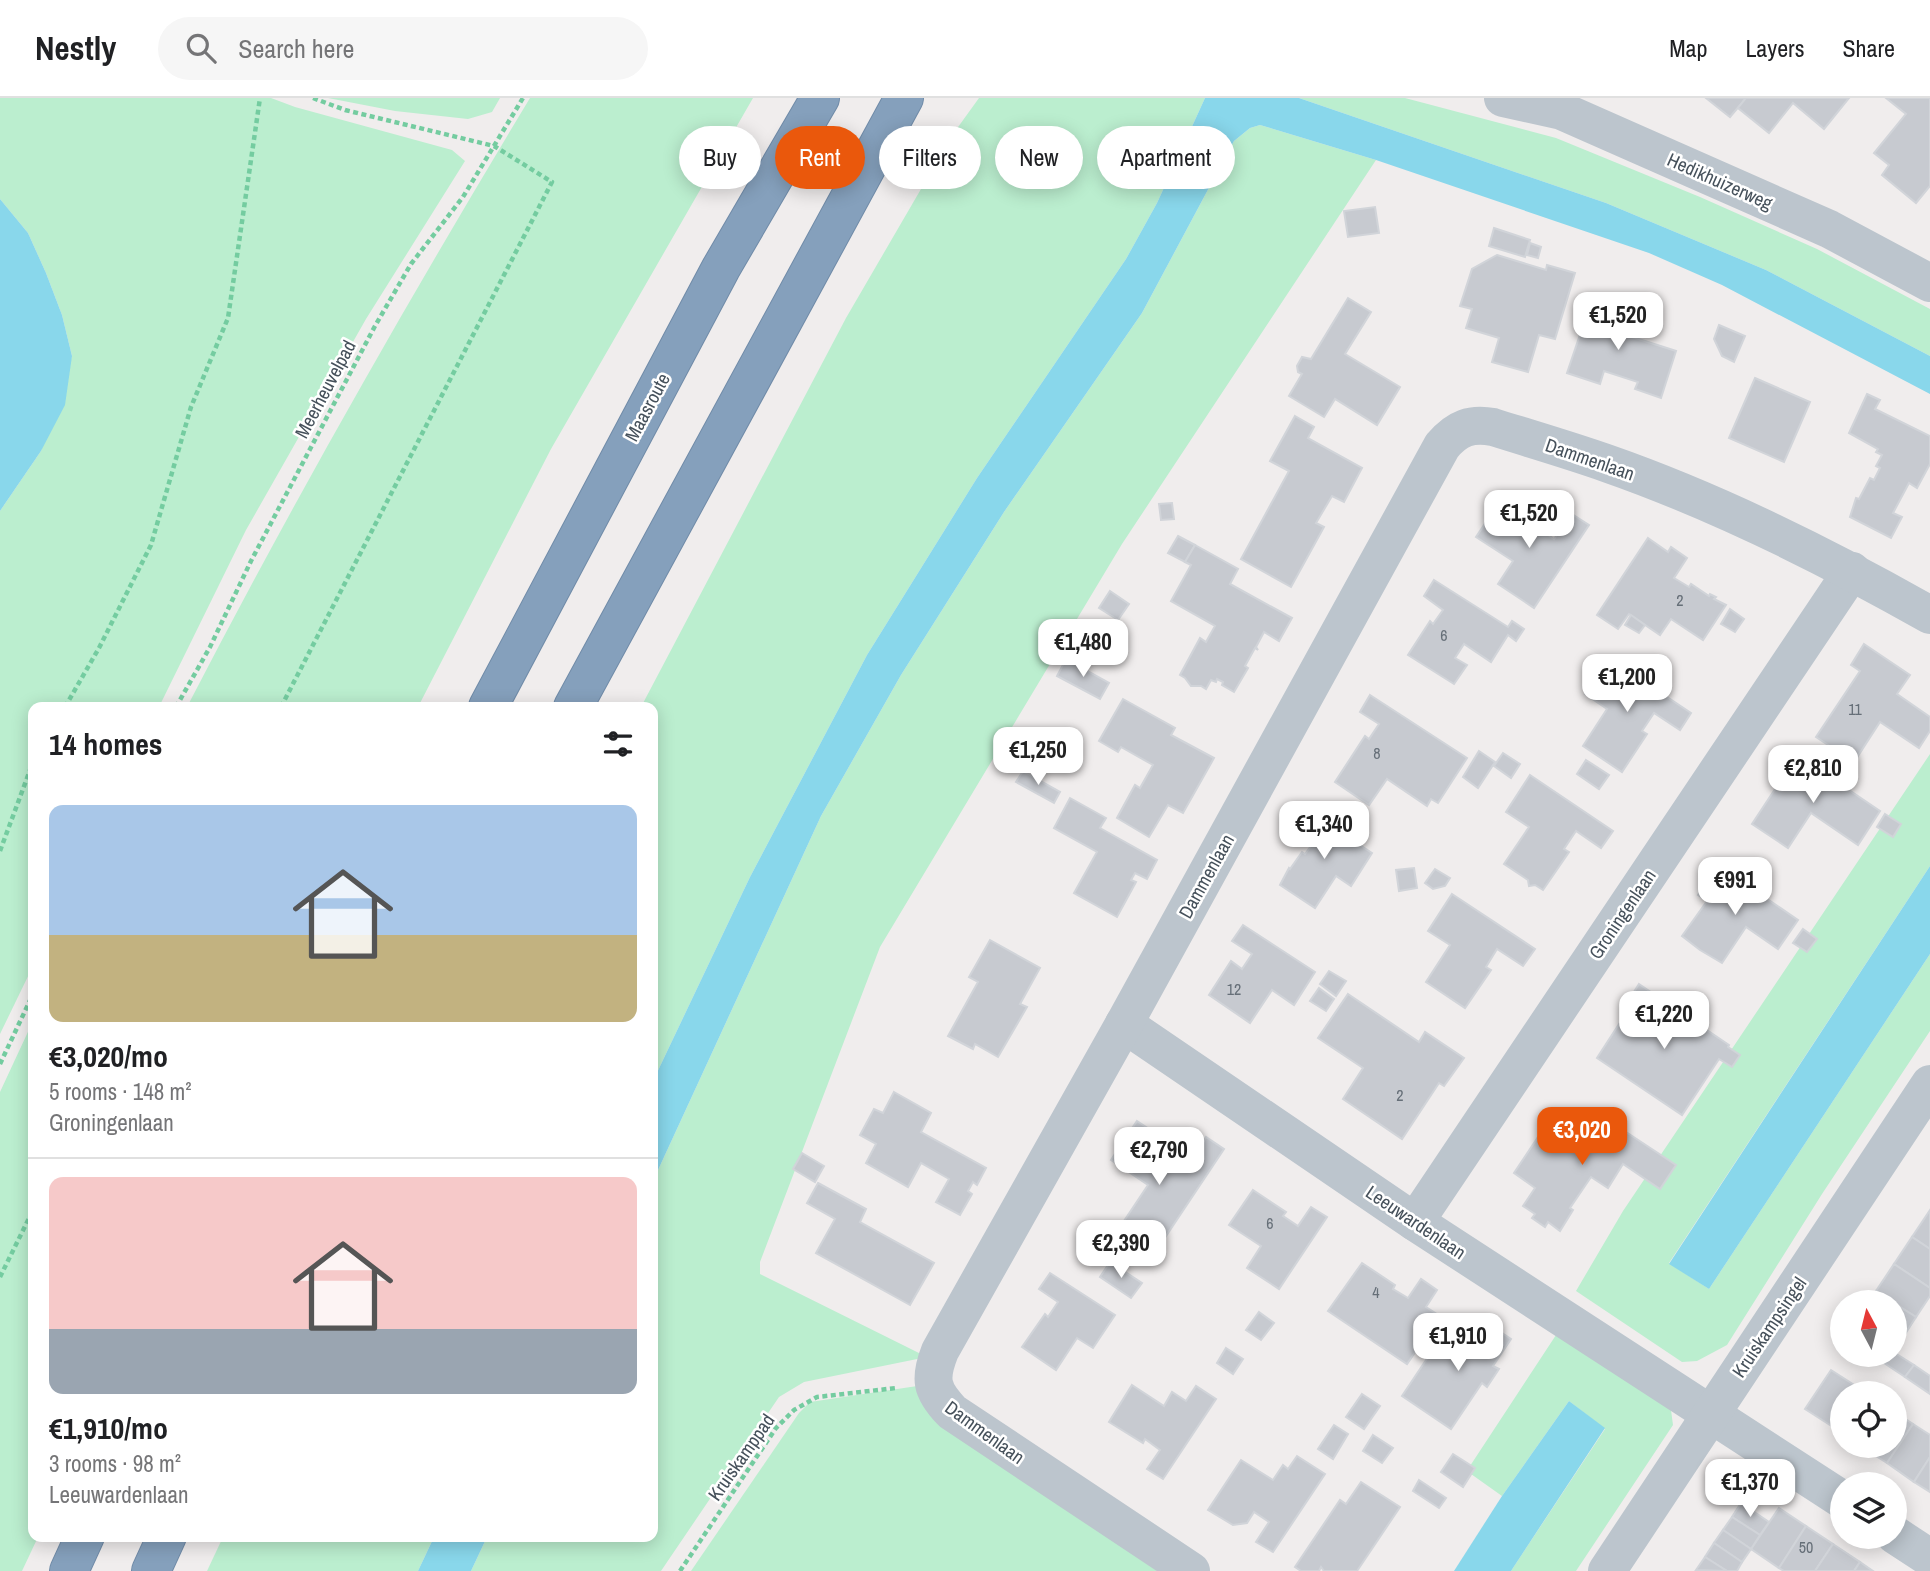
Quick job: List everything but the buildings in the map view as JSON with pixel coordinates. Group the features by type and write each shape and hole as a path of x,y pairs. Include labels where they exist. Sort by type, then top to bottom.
{"highway":[{"path":"576,702 904,98"},
{"path":"876,148 925,98"},
{"name":"Maasroute","path":"491,702 721,268 816,102"},
{"path":"69,1571 82,1542"},
{"path":"151,1571 164,1542"}],"street":[{"name":"Hedikhuizerweg","path":"1503,98 1562,111 1829,229 1930,283"},
{"name":"Dammenlaan","path":"1191,1571 952,1412 940,1399 933,1384 934,1366 1442,446 1461,428 1478,425 1493,427 1607,463 1740,517 1852,571 1930,615"},
{"name":"Groningenlaan","path":"1415,1222 1852,571"},
{"name":"Leeuwardenlaan","path":"1124,1024 1415,1222 1830,1491"},
{"name":"Kruiskampsingel","path":"1607,1571 1930,1084"},
{"path":"1907,1543 1930,1558"}],"path":[{"path":"68,702 100,648 151,545 191,407 228,318 260,98"},
{"path":"284,702 552,182 494,146 345,110 313,98"},
{"name":"Meerheuvelpad","path":"179,702 210,647 251,561 375,326 411,264 463,197 523,98"},
{"path":"0,851 28,775"},
{"path":"0,1064 28,1005"},
{"path":"0,1277 28,1220"},
{"name":"Kruiskamppad","path":"680,1571 776,1428 794,1410 817,1397 933,1384"}],"green space":[{"path":"0,98 271,98 452,150 465,161 366,319 246,530 161,702 28,702 28,976 0,1034 0,511 41,451 72,356 62,315 28,233 0,199"},
{"path":"328,98 500,98 492,112 468,119 395,111"},
{"path":"530,98 753,98 737,126 679,126 679,189 701,189 551,449 421,702 190,702 354,400"},
{"path":"979,98 1205,98 1192,126 1097,126 1097,189 1163,189 1157,203 1126,259 977,478 867,655 750,877 658,1070 658,702 644,702 846,318 921,189 981,189 981,126 959,126"},
{"path":"1299,98 1405,98 1556,138 1817,249 1930,309 1930,356 1766,270 1606,203"},
{"path":"1260,125 1376,160 1122,544 880,947 760,1262 760,1274 927,1357 804,1382 779,1397 661,1571 471,1571 485,1542 658,1542 658,1170 821,816 901,675 1004,512 1142,313 1208,189 1235,189 1235,140 1250,128"},
{"path":"1930,754 1930,866 1669,1263 1709,1289 1930,954 1930,1031 1822,1194 1727,1345 1697,1361 1682,1362 1576,1291 1623,1211"},
{"path":"28,1032 28,1542 36,1542 22,1571 0,1571 0,1092"},
{"path":"1558,1332 1671,1410 1673,1425 1576,1571 1511,1571 1605,1429 1569,1401 1502,1496 1471,1474 1470,1466"},
{"path":"924,1385 1157,1571 691,1571 799,1413 810,1402"},
{"path":"221,1542 432,1542 418,1571 207,1571"}],"water":[{"path":"1205,98 1299,98 1606,203 1766,270 1930,356 1930,394 1722,285 1649,253 1376,160 1260,125 1250,128 1235,140 1235,126 1192,126"},
{"path":"1163,189 1208,189 1142,313 1004,512 901,675 821,816 658,1170 658,1070 750,877 867,655 977,478 1126,259"},
{"path":"0,199 28,233 62,315 72,356 65,405 41,451 0,511"},
{"path":"1930,866 1930,954 1709,1289 1669,1264"},
{"path":"1569,1401 1605,1428 1511,1571 1454,1571 1502,1496"},
{"path":"431,1542 485,1542 471,1571 418,1571"}]}
